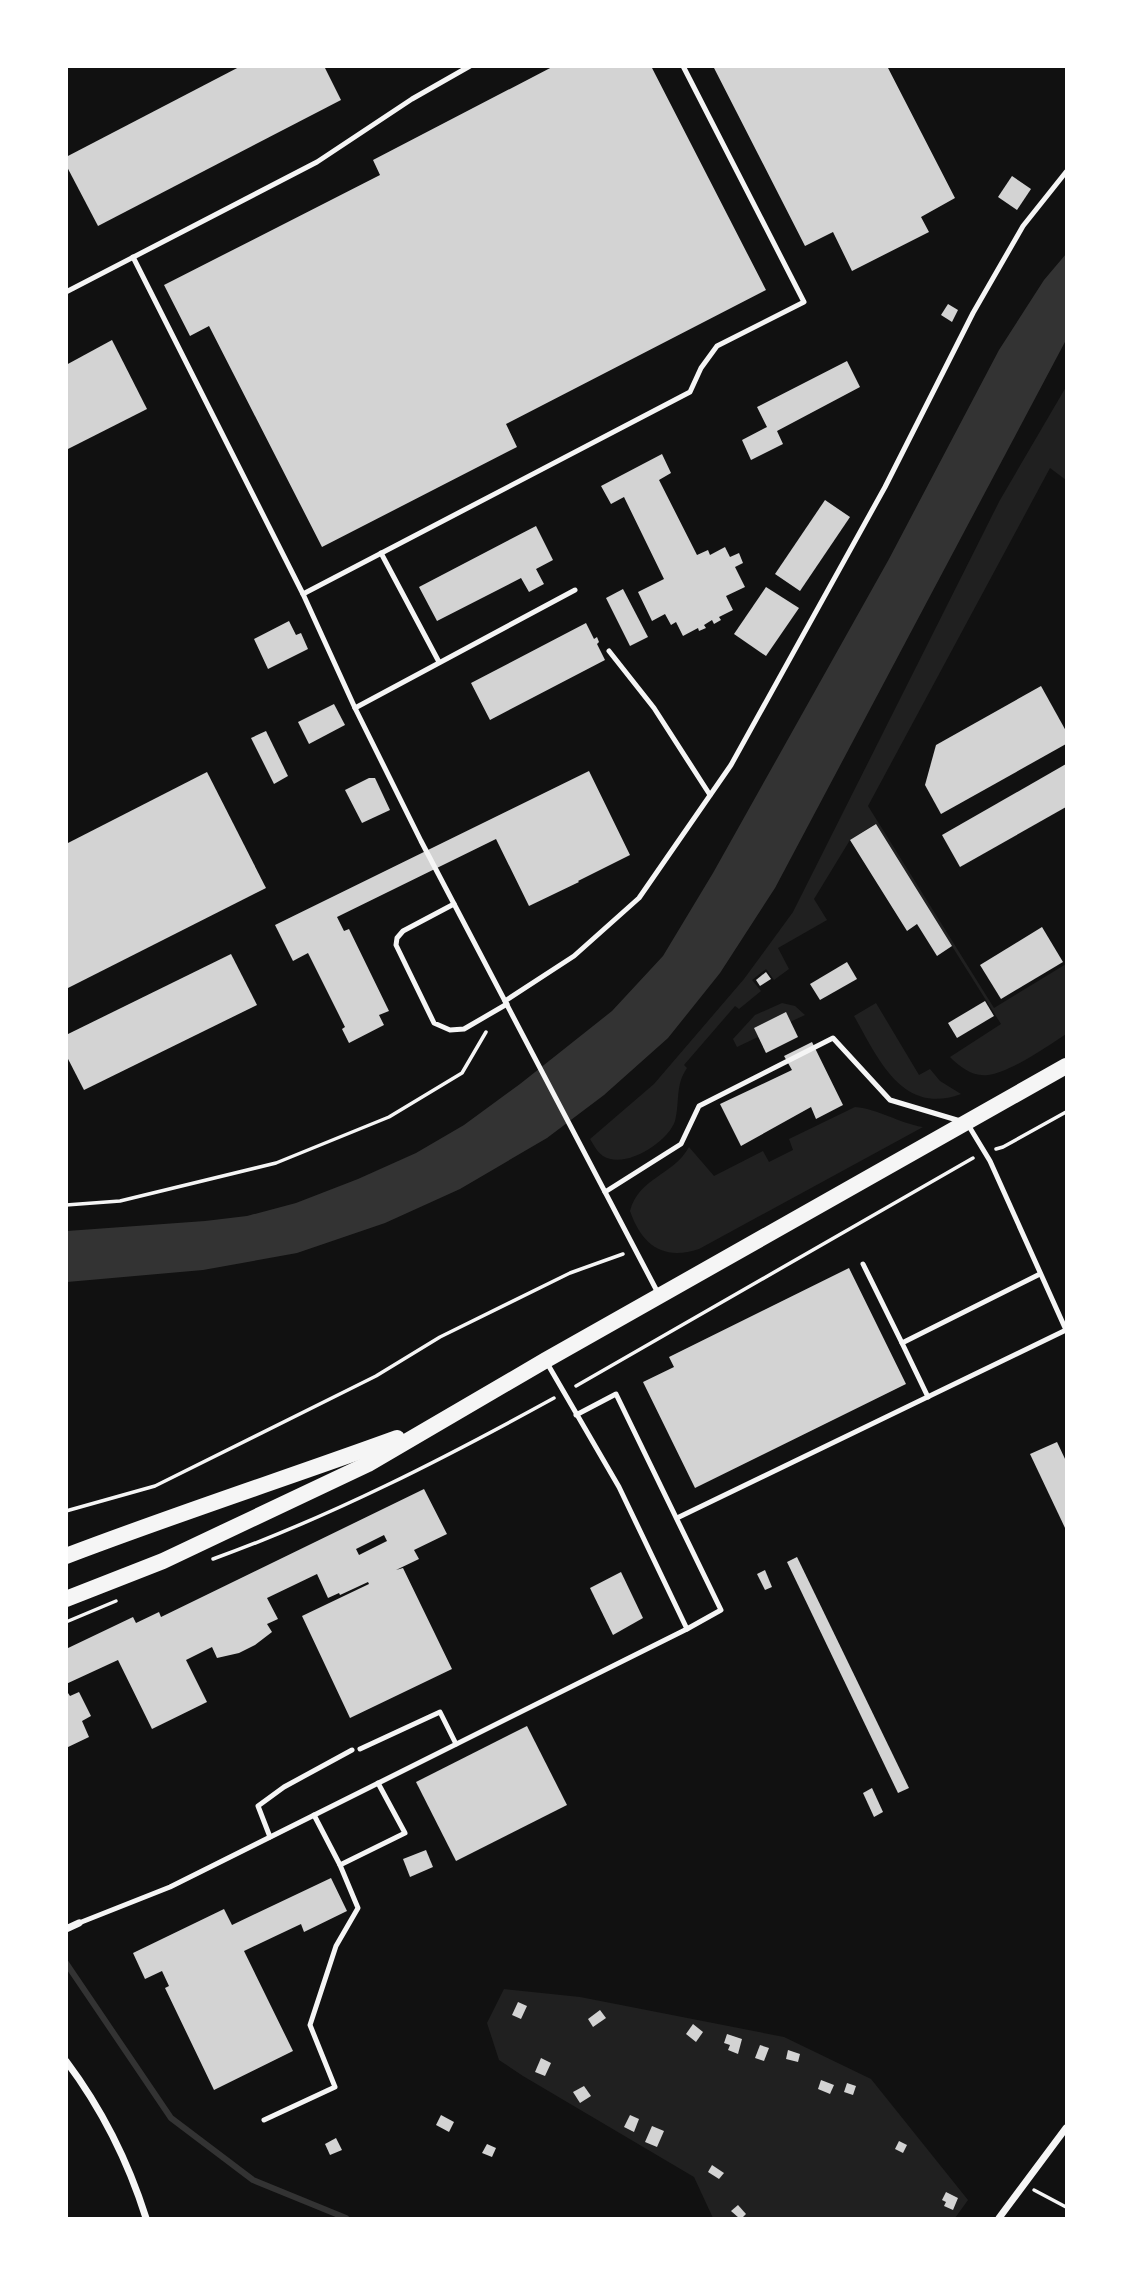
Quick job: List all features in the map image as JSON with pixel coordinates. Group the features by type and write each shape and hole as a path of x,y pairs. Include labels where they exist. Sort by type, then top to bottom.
{"main road":[{"path":"66,1599 148,1568 368,1464 432,1425 1066,1066"},
{"path":"66,1556 157,1521 278,1482 432,1425"}],"street":[{"path":"66,1929 79,1923"},
{"path":"66,2061 119,2146 146,2218"},
{"path":"999,2218 1066,2128"}],"lane":[{"path":"66,292 317,162 412,99 470,66"},
{"path":"303,594 690,392 701,368 717,346 804,302 683,66"},
{"path":"454,904 403,931 397,938 396,945 434,1023 450,1030 464,1029 575,956 639,898 730,765 885,487 973,313 1023,226 1066,172"},
{"path":"133,257 303,594 355,708 454,904 659,1296"},
{"path":"381,553 439,662"},
{"path":"355,708 575,590"},
{"path":"609,651 654,708 710,795"},
{"path":"605,1192 681,1144 699,1106 833,1038 890,1100 967,1123 985,1151 1066,1331 677,1518"},
{"path":"863,1264 928,1397"},
{"path":"902,1343 1040,1274"},
{"path":"546,1360 619,1487 687,1629"},
{"path":"79,1923 170,1887 721,1610 615,1394 576,1415"},
{"path":"360,1749 440,1712 456,1744"},
{"path":"270,1837 258,1806 285,1787 352,1750"},
{"path":"340,1864 405,1833 378,1783"},
{"path":"264,2120 335,2087 310,2025 336,1946 358,1908 340,1864 314,1815"}],"path":[{"path":"66,1205 120,1201 276,1163 388,1117 462,1073 506,1002"},
{"path":"205,1562 346,1506 452,1454 564,1393 985,1151 1003,1147 1066,1112"},
{"path":"66,1511 155,1486 376,1376 440,1337 570,1273 635,1250"},
{"path":"66,1622 121,1598"},
{"path":"1025,2185 1066,2207"}],"shaded area":[{"path":"1066,254 1066,340 775,888 720,973 668,1038 604,1095 547,1138 460,1189 385,1223 297,1253 203,1270 67,1282 67,1231 247,1216 296,1203 358,1179 416,1153 464,1125 612,1011 663,956 713,873 889,559 999,350 1044,280"},
{"path":"1066,387 1066,480 1050,468 868,806 994,1008 1066,964 1066,1034 1017,1064 988,1075 972,1073 950,1057 1001,1024 875,824 850,840 814,899 827,920 778,948 789,969 774,980 766,969 752,980 761,991 739,1009 735,1006 684,1065 687,1068 681,1081 675,1121 671,1129 655,1145 634,1157 612,1159 603,1156 590,1139 654,1084 744,979 793,912 1000,500"},
{"path":"782,1003 795,1006 805,1015 790,1022 785,1013 754,1028 758,1037 737,1047 733,1039 755,1015"},
{"path":"876,1003 919,1075 930,1069 940,1081 961,1094 940,1099 923,1097 894,1079 854,1016"},
{"path":"855,1107 923,1127 699,1249 675,1253 665,1251 648,1241 635,1223 630,1211 634,1200 648,1183 682,1157 689,1147 714,1176 763,1151 769,1162 793,1150 789,1139"},
{"path":"504,1989 580,1997 784,2037 871,2079 968,2200 955,2218 713,2218 694,2177 499,2060 487,2023"}],"building":[{"path":"241,66 324,66 341,100 98,226 66,165 66,157"},
{"path":"554,66 651,66 766,290 506,424 517,447 322,547 209,326 190,336 164,285 380,175 373,160"},
{"path":"713,66 887,66 955,198 921,217 929,232 852,271 833,232 805,246"},
{"path":"1012,176 1031,189 1017,210 998,197"},
{"path":"948,304 958,310 952,322 941,315"},
{"path":"112,340 147,409 66,450 66,365"},
{"path":"847,361 860,387 777,431 783,444 751,460 742,440 767,427 757,407"},
{"path":"662,454 671,473 659,480 697,555 708,550 710,555 725,547 730,557 739,553 743,563 735,567 745,587 726,596 733,610 719,617 721,620 714,624 712,620 704,625 706,628 699,631 698,628 683,636 676,622 671,625 665,614 652,621 638,592 664,579 624,497 611,504 601,486"},
{"path":"825,500 850,517 800,591 775,574"},
{"path":"536,526 553,560 536,569 544,584 529,592 521,578 437,621 419,587"},
{"path":"766,587 799,608 766,656 734,634"},
{"path":"623,589 648,637 630,646 606,598"},
{"path":"289,621 296,635 301,633 308,649 268,669 254,639"},
{"path":"586,623 594,639 597,637 597,644 605,660 490,720 471,683"},
{"path":"1041,686 1066,731 1066,744 941,814 925,785 936,745"},
{"path":"334,704 345,725 309,744 298,722"},
{"path":"266,731 288,776 274,784 251,738"},
{"path":"1066,764 1066,807 960,867 942,835"},
{"path":"589,771 630,855 529,906 496,839 337,917 344,931 349,929 389,1011 379,1015 384,1025 349,1043 342,1029 345,1027 308,953 293,961 275,925"},
{"path":"207,772 266,888 66,989 66,844"},
{"path":"369,778 375,778 390,810 362,823 345,790"},
{"path":"876,824 952,946 937,956 917,924 907,931 850,840"},
{"path":"1042,927 1063,962 1001,999 980,965"},
{"path":"231,954 257,1005 84,1090 66,1055 66,1035"},
{"path":"847,962 857,979 820,1000 810,984"},
{"path":"766,972 771,979 760,986 756,980"},
{"path":"985,1001 994,1016 957,1038 948,1023"},
{"path":"786,1012 798,1037 766,1053 754,1028"},
{"path":"812,1042 843,1105 816,1119 811,1107 741,1146 720,1104 792,1070 784,1056"},
{"path":"849,1268 906,1384 695,1488 643,1382 674,1367 669,1357"},
{"path":"1057,1442 1066,1461 1066,1530 1030,1454"},
{"path":"424,1489 447,1534 414,1550 419,1559 396,1570 403,1568 452,1669 350,1718 302,1616 369,1584 368,1582 328,1598 317,1574 267,1598 278,1619 267,1624 272,1632 239,1653 217,1658 212,1647 186,1660 207,1702 152,1729 118,1660 66,1684 66,1649 133,1617 136,1623 159,1612 161,1617","holes":["384,1535 387,1541 359,1555 356,1549"]},
{"path":"797,1557 909,1788 898,1793 787,1562"},
{"path":"765,1570 772,1587 765,1590 757,1574"},
{"path":"621,1572 643,1618 613,1635 590,1588"},
{"path":"66,1690 70,1696 79,1692 91,1716 82,1721 89,1737 66,1748"},
{"path":"527,1726 567,1805 456,1861 416,1782"},
{"path":"872,1788 883,1812 874,1817 863,1793"},
{"path":"426,1850 433,1867 410,1877 403,1859"},
{"path":"331,1878 347,1911 304,1932 301,1924 244,1951 293,2051 214,2090 165,1988 169,1986 162,1971 145,1979 133,1953 224,1909 232,1925"},
{"path":"518,2002 527,2006 521,2019 512,2015"},
{"path":"600,2010 606,2018 593,2027 588,2019"},
{"path":"693,2024 703,2032 696,2042 686,2034"},
{"path":"727,2034 742,2039 738,2054 728,2050 730,2045 724,2043"},
{"path":"760,2045 769,2048 764,2061 755,2058"},
{"path":"788,2050 800,2054 798,2062 786,2059"},
{"path":"541,2058 551,2063 545,2076 535,2072"},
{"path":"821,2080 834,2085 830,2094 818,2089"},
{"path":"847,2083 856,2086 853,2095 844,2092"},
{"path":"584,2086 591,2096 580,2103 573,2092"},
{"path":"441,2115 454,2122 449,2132 436,2125"},
{"path":"630,2115 639,2119 634,2132 624,2127"},
{"path":"652,2126 664,2131 657,2147 645,2142"},
{"path":"336,2138 342,2150 330,2155 325,2144"},
{"path":"899,2141 907,2145 903,2153 895,2149"},
{"path":"487,2144 496,2148 492,2157 482,2153"},
{"path":"712,2165 724,2173 719,2179 708,2172"},
{"path":"946,2192 958,2198 953,2210 944,2206 946,2202 942,2200"},
{"path":"738,2205 746,2214 742,2218 731,2211"}],"waterway":[{"path":"66,1963 171,2118 253,2180 346,2218"}]}
